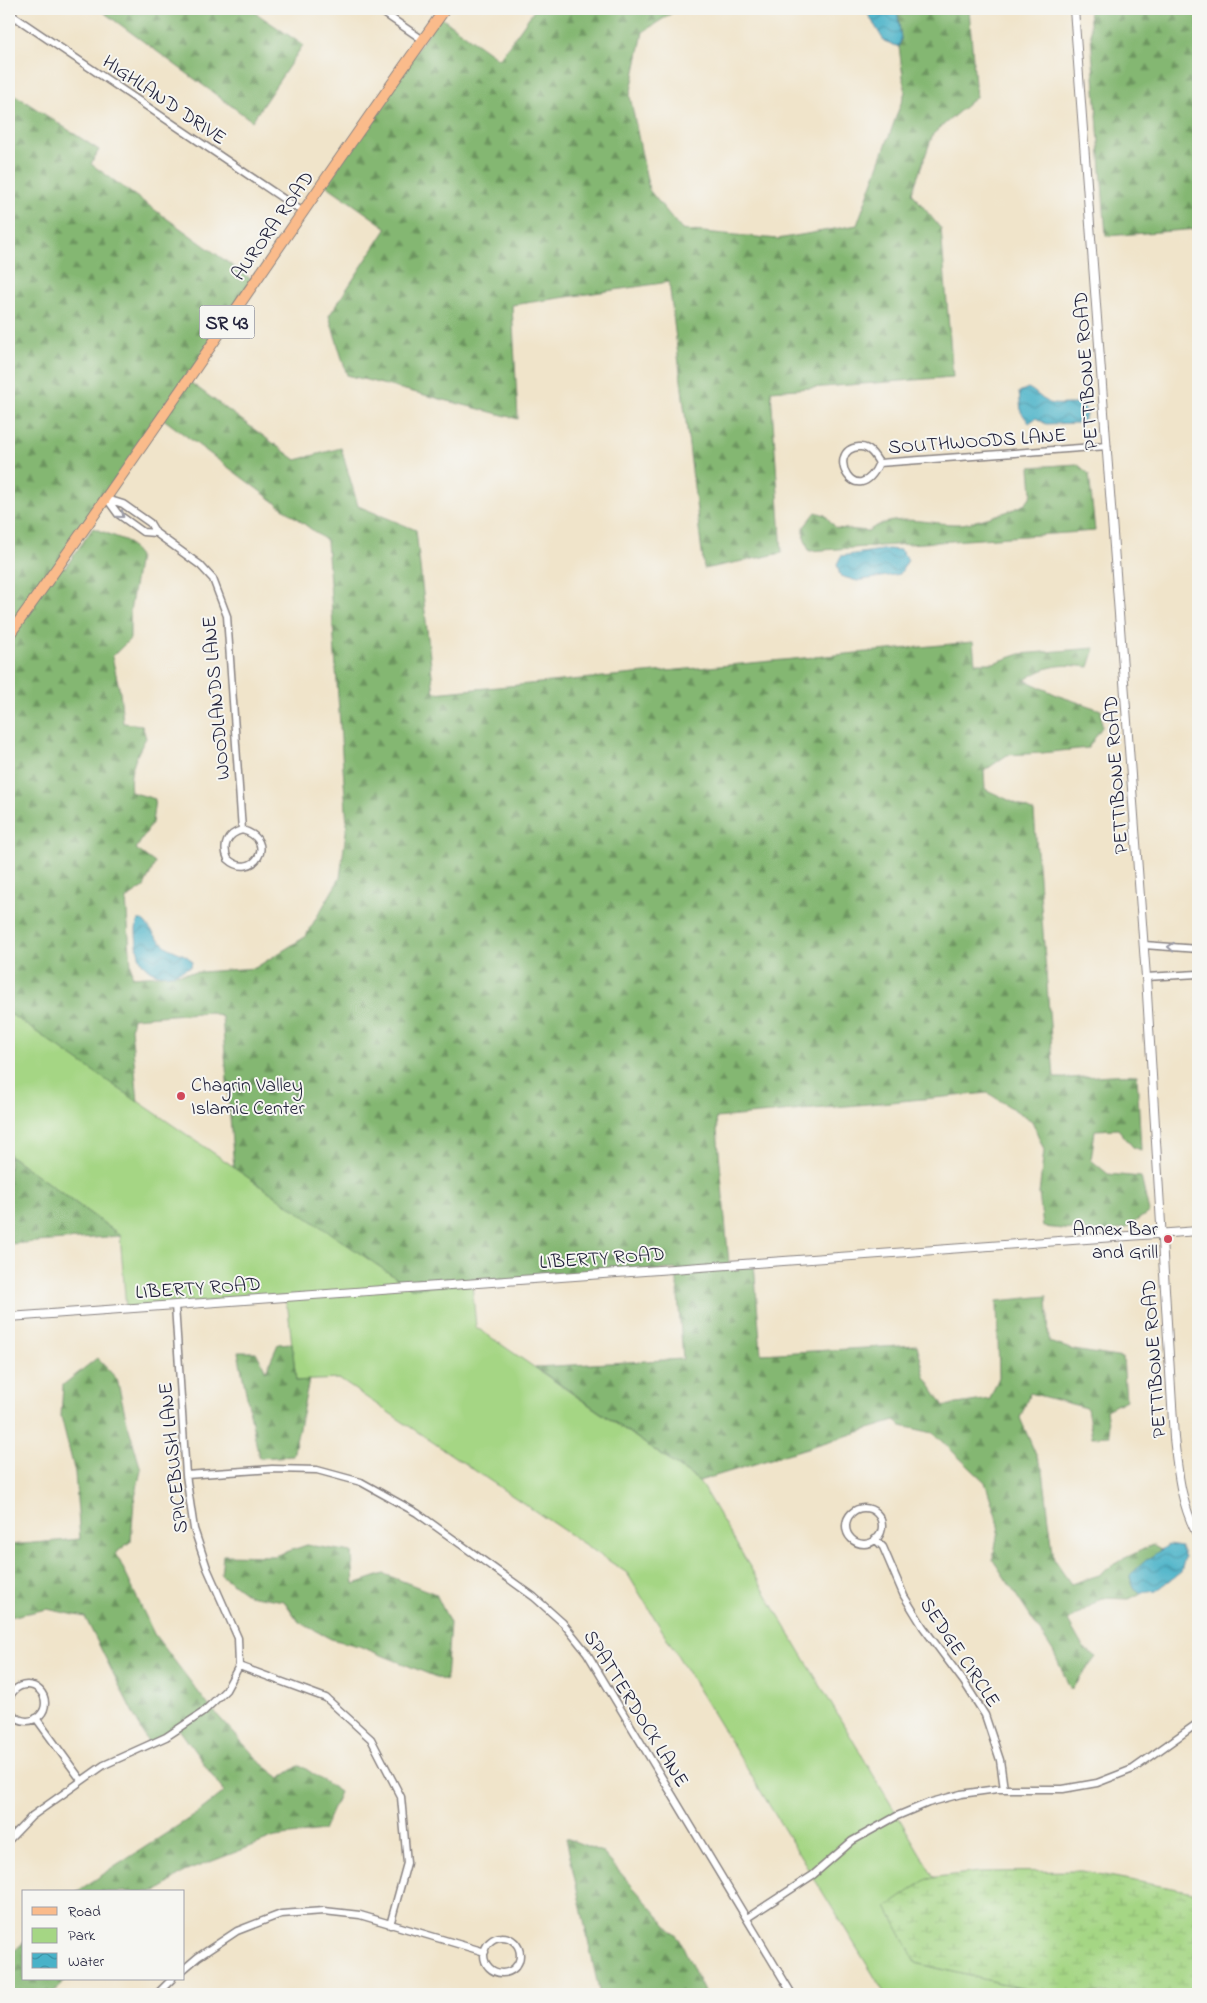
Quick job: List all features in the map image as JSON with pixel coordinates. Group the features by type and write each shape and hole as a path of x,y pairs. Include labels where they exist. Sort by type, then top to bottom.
{"main road":[{"name":"AURORA ROAD","path":"9,635 107,499 303,212 445,9"}],"street":[{"path":"378,9 423,40"},
{"name":"PETTIBONE ROAD","path":"1074,9 1144,945 1178,1469 1185,1506 1198,1536"},
{"name":"HIGHLAND DRIVE","path":"9,13 303,212"},
{"name":"SOUTHWOODS LANE","path":"879,463 1107,446"},
{"name":"SOUTHWOODS LANE","path":"859,447 867,449 879,463 873,476 862,482 853,481 847,475 842,464 849,452 859,447"},
{"name":"WOODLANDS LANE","path":"107,499 118,514 143,532 156,533"},
{"name":"WOODLANDS LANE","path":"107,499 123,504 150,523 156,533 200,565 213,579 227,616 242,830"},
{"path":"242,830 253,833 261,846 259,856 252,864 242,866 228,859 225,846 229,836 242,830"},
{"path":"1144,945 1198,949"},
{"path":"1146,977 1198,974"},
{"name":"LIBERTY ROAD","path":"9,1317 1198,1230"},
{"name":"SPICEBUSH LANE","path":"175,1305 186,1476 194,1529 207,1568 238,1638 239,1666"},
{"name":"SPATTERDOCK LANE","path":"186,1476 272,1469 317,1470 361,1482 417,1514 534,1596 562,1623 587,1653 792,1994"},
{"path":"863,1508 874,1511 882,1524 880,1534 875,1539 873,1542 863,1544 851,1538 846,1531 846,1523 850,1514 857,1509 863,1508"},
{"name":"SEDGE CIRCLE","path":"875,1539 883,1547 904,1596 923,1627 964,1682 985,1715 1000,1760 1004,1789"},
{"path":"9,1840 32,1816 81,1780 104,1765 166,1737 202,1713 226,1690 239,1666 326,1698 371,1739 402,1797 407,1864 390,1925"},
{"path":"26,1684 37,1687 42,1692 45,1700 44,1710 36,1718 21,1720 13,1713 10,1707 10,1700 14,1691 20,1686 26,1684"},
{"path":"36,1718 81,1780"},
{"path":"747,1918 813,1875 852,1841 897,1816 928,1803 961,1794 1004,1789 1063,1789 1097,1784 1133,1769 1198,1723"},
{"path":"185,1968 237,1931 281,1914 324,1911 360,1915 485,1952"},
{"path":"502,1937 512,1940 517,1944 520,1952 519,1962 511,1970 502,1973 497,1972 488,1965 485,1960 485,1952 489,1943 496,1938 502,1937"},
{"path":"157,1994 171,1980"}],"green space":[{"path":"99,9 250,9 303,45 252,121"},
{"path":"535,9 678,9 643,32 630,96 649,190 682,230 778,239 857,225 905,92 899,47 901,39 897,9 969,9 976,97 933,134 912,193 941,229 953,377 771,391 782,553 704,569 669,282 512,305 518,419 347,375 329,316 387,228 323,183 440,17 499,59"},
{"path":"1089,9 1198,9 1198,229 1106,236"},
{"path":"9,91 99,150 91,164 255,282 187,380 296,460 341,448 358,506 416,530 434,693 973,642 975,663 993,663 1020,654 1095,648 1089,667 1056,666 1041,671 1025,680 1059,696 1101,710 1102,727 1088,748 1007,755 984,771 985,789 1034,812 1054,1078 1137,1075 1141,1150 1133,1147 1118,1129 1095,1130 1091,1160 1108,1174 1141,1177 1149,1212 1126,1228 1105,1233 1043,1227 1039,1194 1044,1150 1032,1121 988,1093 716,1118 729,1264 754,1263 761,1354 917,1345 925,1377 944,1406 990,1399 999,1377 997,1301 1047,1296 1049,1342 1074,1350 1123,1358 1126,1400 1106,1410 1110,1436 1092,1437 1087,1408 1030,1393 1020,1418 1043,1471 1054,1560 1071,1584 1099,1575 1121,1560 1152,1545 1161,1550 1145,1561 1132,1586 1141,1593 1129,1599 1102,1598 1068,1621 1084,1649 1096,1657 1071,1690 1053,1651 993,1560 999,1525 985,1482 933,1433 902,1426 895,1421 699,1481 535,1367 683,1359 676,1269 411,1288 234,1168 222,1017 210,1012 133,1018 131,1028 138,1102 9,1013","holes":["162,418 327,541 347,824 340,878 305,937 255,968 132,977 126,899 144,887 155,863 136,849 152,823 155,799 131,792 132,770 136,757 146,738 142,725 123,723 120,692 112,657 130,639 130,612 139,556 127,541 93,528 65,568 60,565"]},
{"path":"1077,464 1089,474 1095,531 809,551 804,537 804,527 816,512 825,515 836,528 868,531 879,525 901,520 961,524 983,519 1011,510 1026,502 1032,493 1030,467"},
{"path":"9,1013 411,1288 472,1283 476,1327 699,1481 934,1877 928,1878 916,1963 1013,1986 1017,1994 885,1994 627,1573 339,1379 296,1381 288,1309 283,1297 126,1308 120,1235 9,1155"},
{"path":"9,1155 120,1235 120,1236 9,1244"},
{"path":"292,1343 296,1381 309,1380 293,1456 259,1458 238,1352 256,1352 266,1371 278,1344"},
{"path":"97,1358 117,1379 141,1470 134,1502 131,1541 116,1553 154,1634 209,1706 262,1764 280,1778 300,1765 340,1792 323,1831 275,1837 184,1872 160,1890 79,1890 196,1814 224,1792 179,1729 149,1745 85,1617 47,1609 9,1617 9,1538 10,1545 80,1539 75,1473 61,1416 63,1385"},
{"path":"307,1545 352,1552 354,1584 384,1574 436,1594 450,1623 446,1681 359,1646 331,1639 299,1622 284,1601 248,1595 221,1575 223,1555 274,1556"},
{"path":"566,1838 602,1852 680,1940 705,1994 598,1994 599,1991"},
{"path":"1082,1871 1198,1893 1198,1994 1046,1994 916,1963 887,1907 928,1878 979,1872"},
{"path":"22,1944 22,1980 65,1980 52,1994 9,1994 9,1956"},
{"path":"1013,1986 1046,1994 1017,1994"}],"water":[{"path":"865,9 897,9 901,39 899,47 884,41"},
{"path":"1028,388 1049,403 1082,405 1087,411 1085,418 1081,423 1046,424 1036,418 1029,423 1021,412 1019,392"},
{"path":"888,549 901,550 908,560 900,574 857,581 840,576 837,564 841,556"},
{"path":"138,920 142,920 168,947 188,957 192,962 191,966 172,974 155,973 148,969 139,955 136,932"},
{"path":"1168,1545 1181,1547 1185,1557 1181,1572 1156,1591 1141,1593 1132,1586 1130,1575 1145,1561"}],"place":[{"name":"Chagrin Valley Islamic Center","path":"181,1096"},
{"name":"Annex Bar and Grill","path":"1168,1239"}]}
